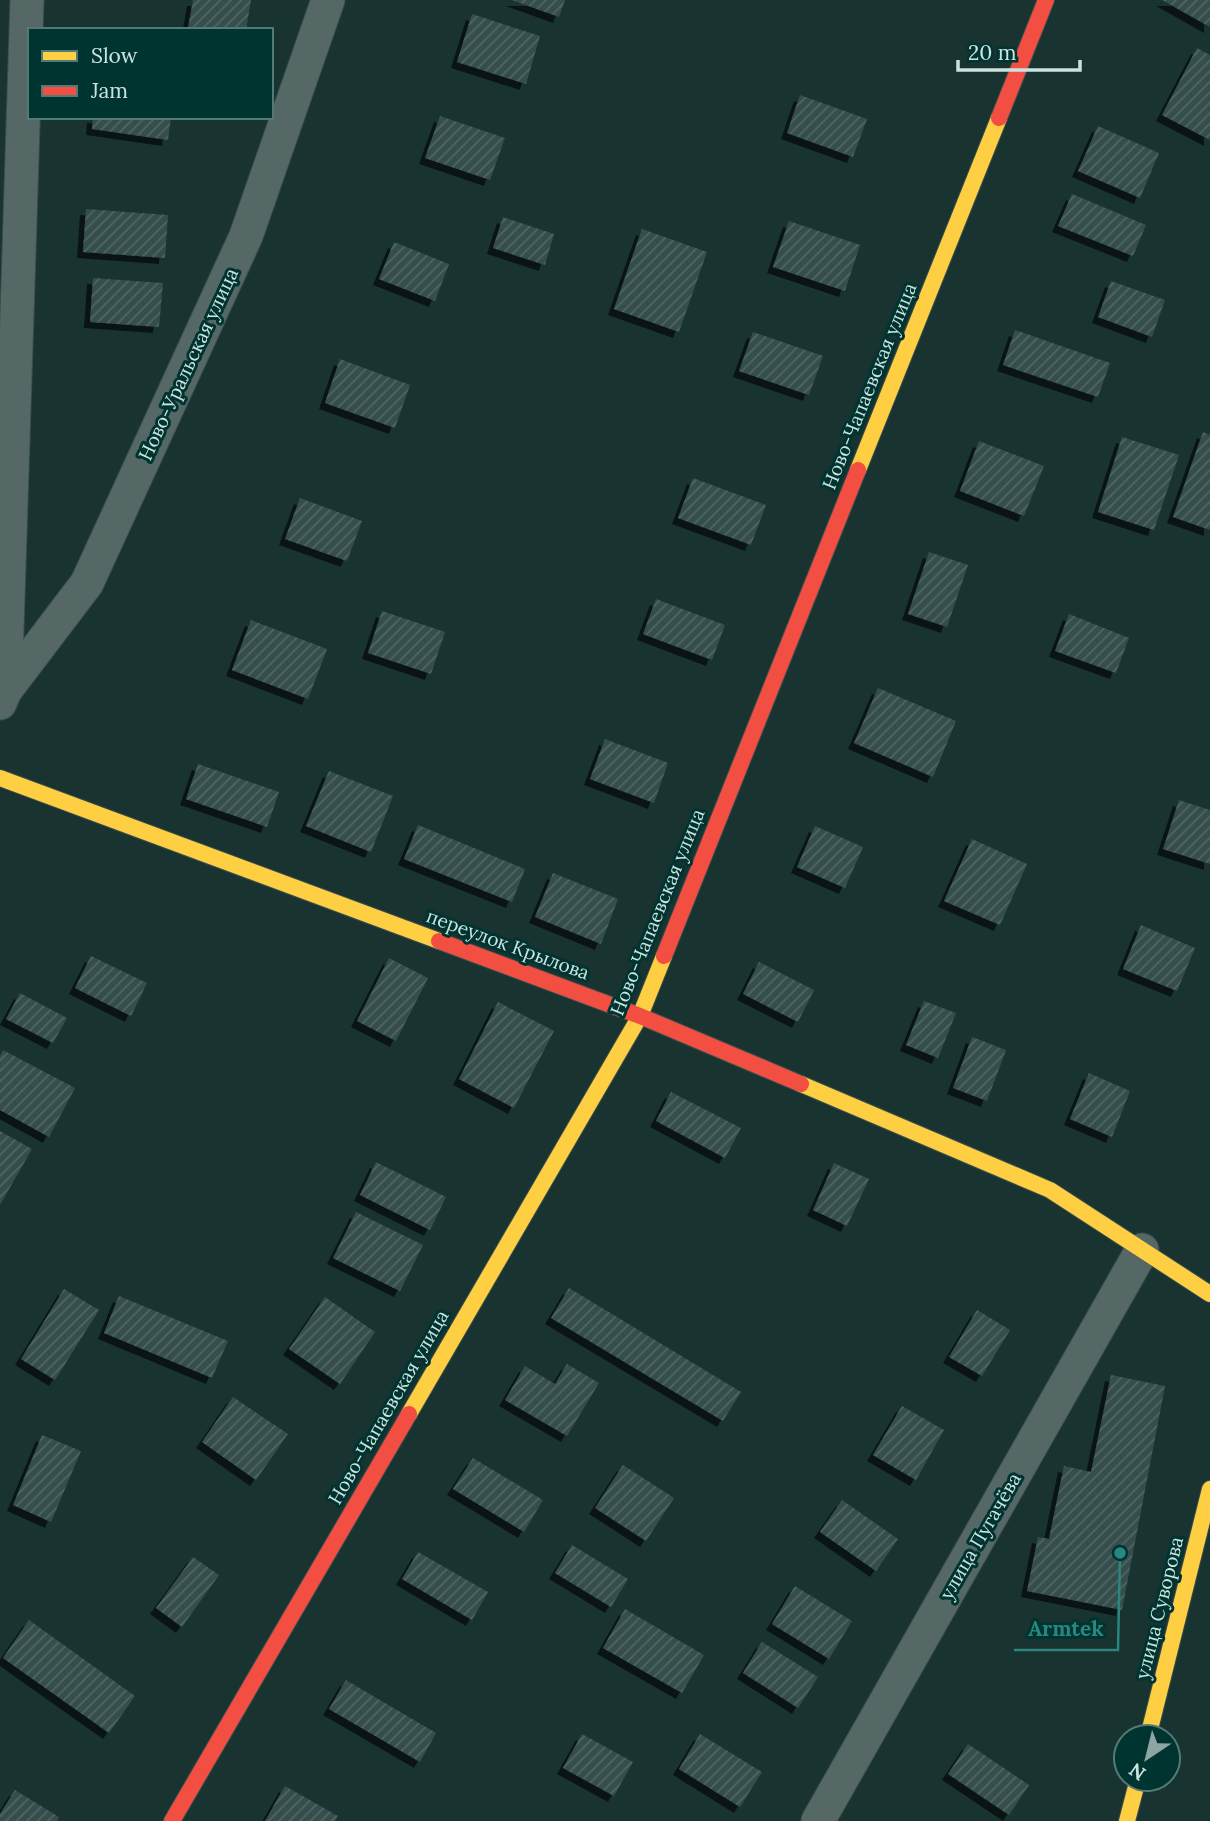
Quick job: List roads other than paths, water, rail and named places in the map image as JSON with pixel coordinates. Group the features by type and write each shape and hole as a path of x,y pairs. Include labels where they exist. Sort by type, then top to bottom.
{"street":[{"path":"2,697 27,0"},
{"name":"Ново-Уральская улица","path":"2,697 87,583 246,236 328,0"},
{"name":"Ново-Чапаевская улица","path":"173,1821 640,1016 1046,0"},
{"name":"переулок Крылова","path":"0,778 640,1016 1050,1190 1210,1294"},
{"name":"улица Пугачёва","path":"818,1821 1142,1250"},
{"name":"улица Суворова","path":"1152,1723 1210,1489"},
{"path":"1127,1821 1134,1793"}],"place":[{"name":"Armtek","path":"1120,1553"}]}
